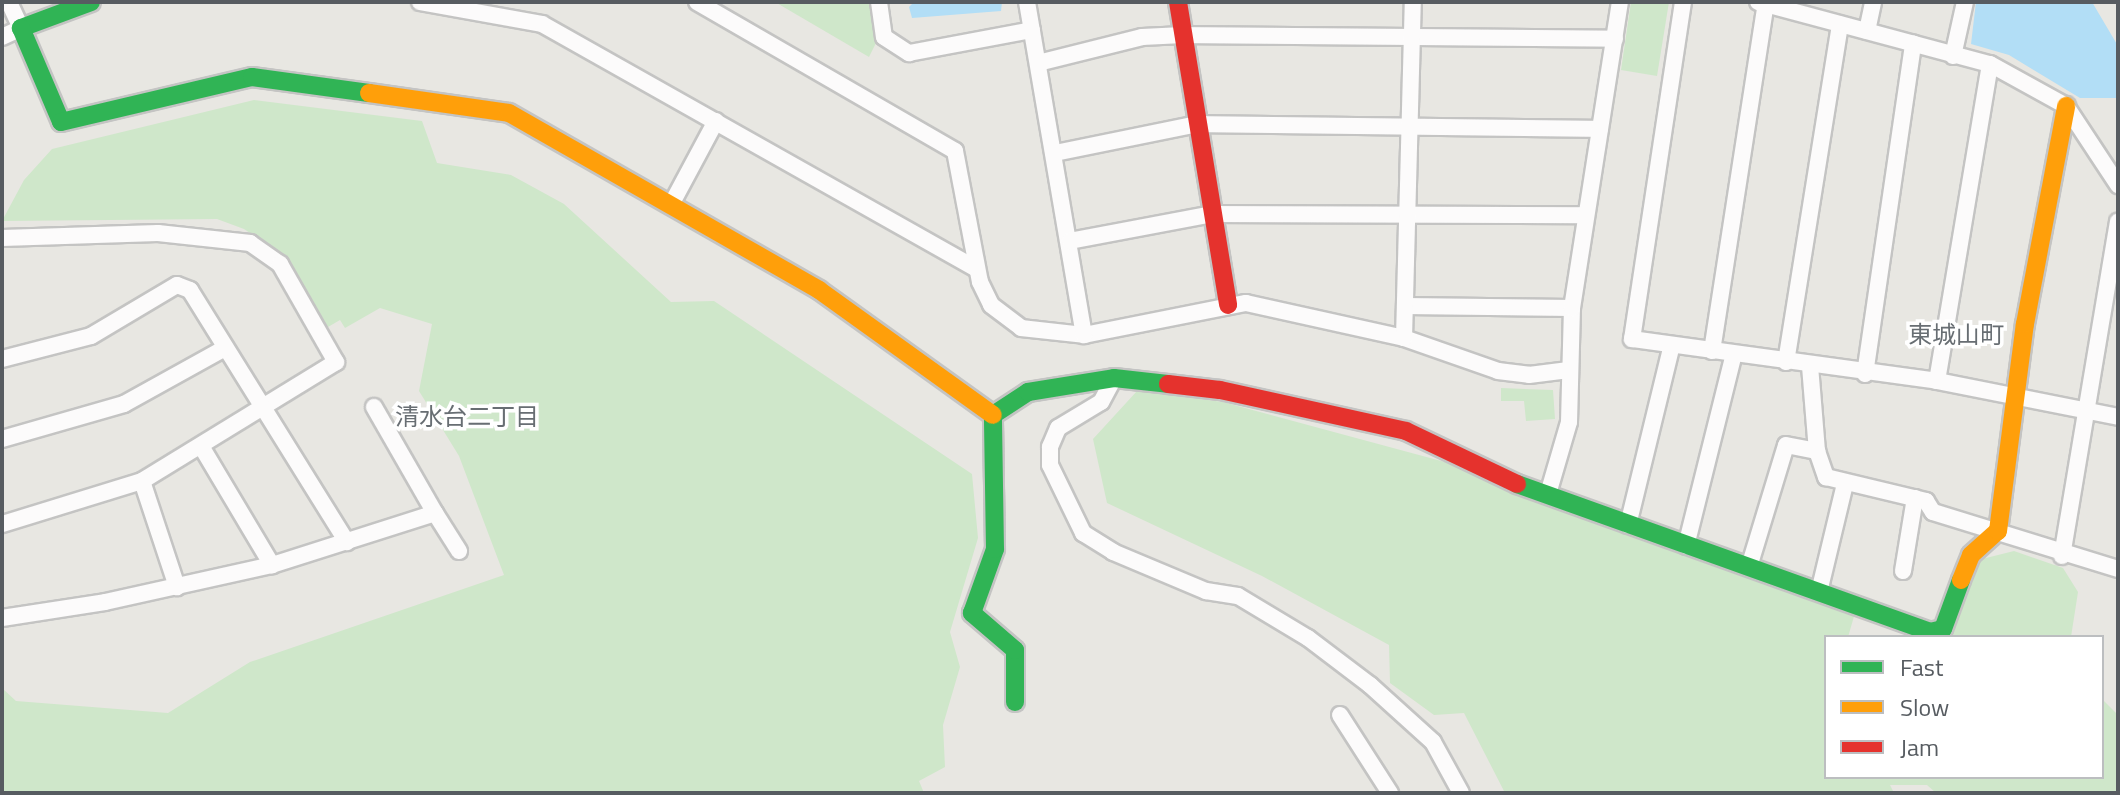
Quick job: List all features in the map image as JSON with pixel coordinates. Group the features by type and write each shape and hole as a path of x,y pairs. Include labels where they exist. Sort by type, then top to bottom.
{"street":[{"path":"9,2 61,122 204,85 252,77 509,113 672,203 819,290 993,415"},
{"path":"2,37 91,2"},
{"path":"420,2 542,24 977,269"},
{"path":"697,2 955,151 984,294 1010,322 1033,333 1084,335 1246,303 1404,338 1498,371 1529,375 1569,370"},
{"path":"879,2 884,37 909,53 1032,30"},
{"path":"1027,2 1084,335"},
{"path":"1178,2 1228,305"},
{"path":"1404,338 1413,2"},
{"path":"1548,494 1569,422 1572,308 1620,2"},
{"path":"1683,2 1632,339 1865,374 1937,381 2118,417"},
{"path":"1867,31 1873,2"},
{"path":"1953,56 1965,2"},
{"path":"1712,351 1772,4 1990,64 2066,106 2112,163 2118,185"},
{"path":"1786,362 1840,24"},
{"path":"1038,63 1142,37 1183,35 1615,39"},
{"path":"1865,374 1913,43"},
{"path":"1937,381 1990,64"},
{"path":"993,415 1028,392 1114,378 1220,390 1406,431 1489,474 1937,632 1948,621 1971,555 1998,531 2014,395 2066,106"},
{"path":"672,203 716,121"},
{"path":"1055,153 1197,124 1600,129"},
{"path":"1070,241 1213,214 1586,215"},
{"path":"2062,556 2118,222"},
{"path":"2,238 158,233 250,243 280,264 336,362 266,408 142,481 2,524"},
{"path":"2,359 91,336 177,285 190,290 347,542"},
{"path":"1405,306 1572,308"},
{"path":"1628,525 1672,345"},
{"path":"2,439 124,404 225,348"},
{"path":"1686,546 1734,354"},
{"path":"1810,366 1817,451 1826,477 1926,501 1933,512 1998,531 2062,556 2118,569"},
{"path":"1114,378 1101,402 1058,428 1050,447 1050,465 1083,533 1113,552 1206,591 1238,596 1308,638 1370,685 1433,742 1461,793"},
{"path":"374,407 459,551"},
{"path":"993,415 995,549 972,613 1015,650 1015,702"},
{"path":"1749,567 1786,445 1817,451"},
{"path":"201,446 272,565"},
{"path":"142,481 177,587"},
{"path":"1819,592 1845,484"},
{"path":"1903,571 1915,498"},
{"path":"2,618 177,587 272,565 435,513"},
{"path":"1340,715 1390,793"}],"green space":[{"path":"775,2 871,2 877,41 869,57"},
{"path":"1631,2 1669,2 1657,76 1621,70"},
{"path":"254,100 422,121 437,163 511,175 564,204 671,302 714,301 972,474 978,538 950,632 960,667 943,725 945,767 919,781 924,793 2,793 2,688 16,701 168,713 250,662 504,575 459,456 419,391 432,324 380,308 345,328 340,320 328,327 283,255 244,229 217,219 2,221 24,180 52,149"},
{"path":"1501,388 1553,390 1555,419 1526,421 1524,401 1501,401"},
{"path":"1137,391 1223,402 1456,465 1855,613 1849,635 1824,635 1824,779 2104,779 2104,701 2118,715 2118,793 1936,793 1927,785 1890,785 1894,793 1505,793 1464,713 1434,715 1390,683 1389,645 1262,576 1107,503 1093,439"},
{"path":"2014,551 2063,568 2078,592 2071,635 1950,635 1978,560"}],"water":[{"path":"914,2 1002,2 1001,11 912,18 909,7"},
{"path":"1976,2 2092,2 2118,46 2118,98 2080,98 2009,55 1971,44"}],"traffic: fast":[{"path":"91,2 21,28 61,122 252,77 369,93"},
{"path":"1015,702 1015,650 972,613 995,549 993,415 1028,392 1114,378 1168,384"},
{"path":"1517,484 1930,632 1943,629 1961,580"}],"traffic: slow":[{"path":"369,93 509,113 819,290 993,415"},
{"path":"1961,580 1971,555 1998,531 2025,324 2066,106"}],"traffic: jam":[{"path":"1178,2 1228,305"},
{"path":"1168,384 1220,390 1406,431 1517,484"}],"district":[{"name":"東城山町","path":"1956,335"},
{"name":"清水台二丁目","path":"467,417"}]}
